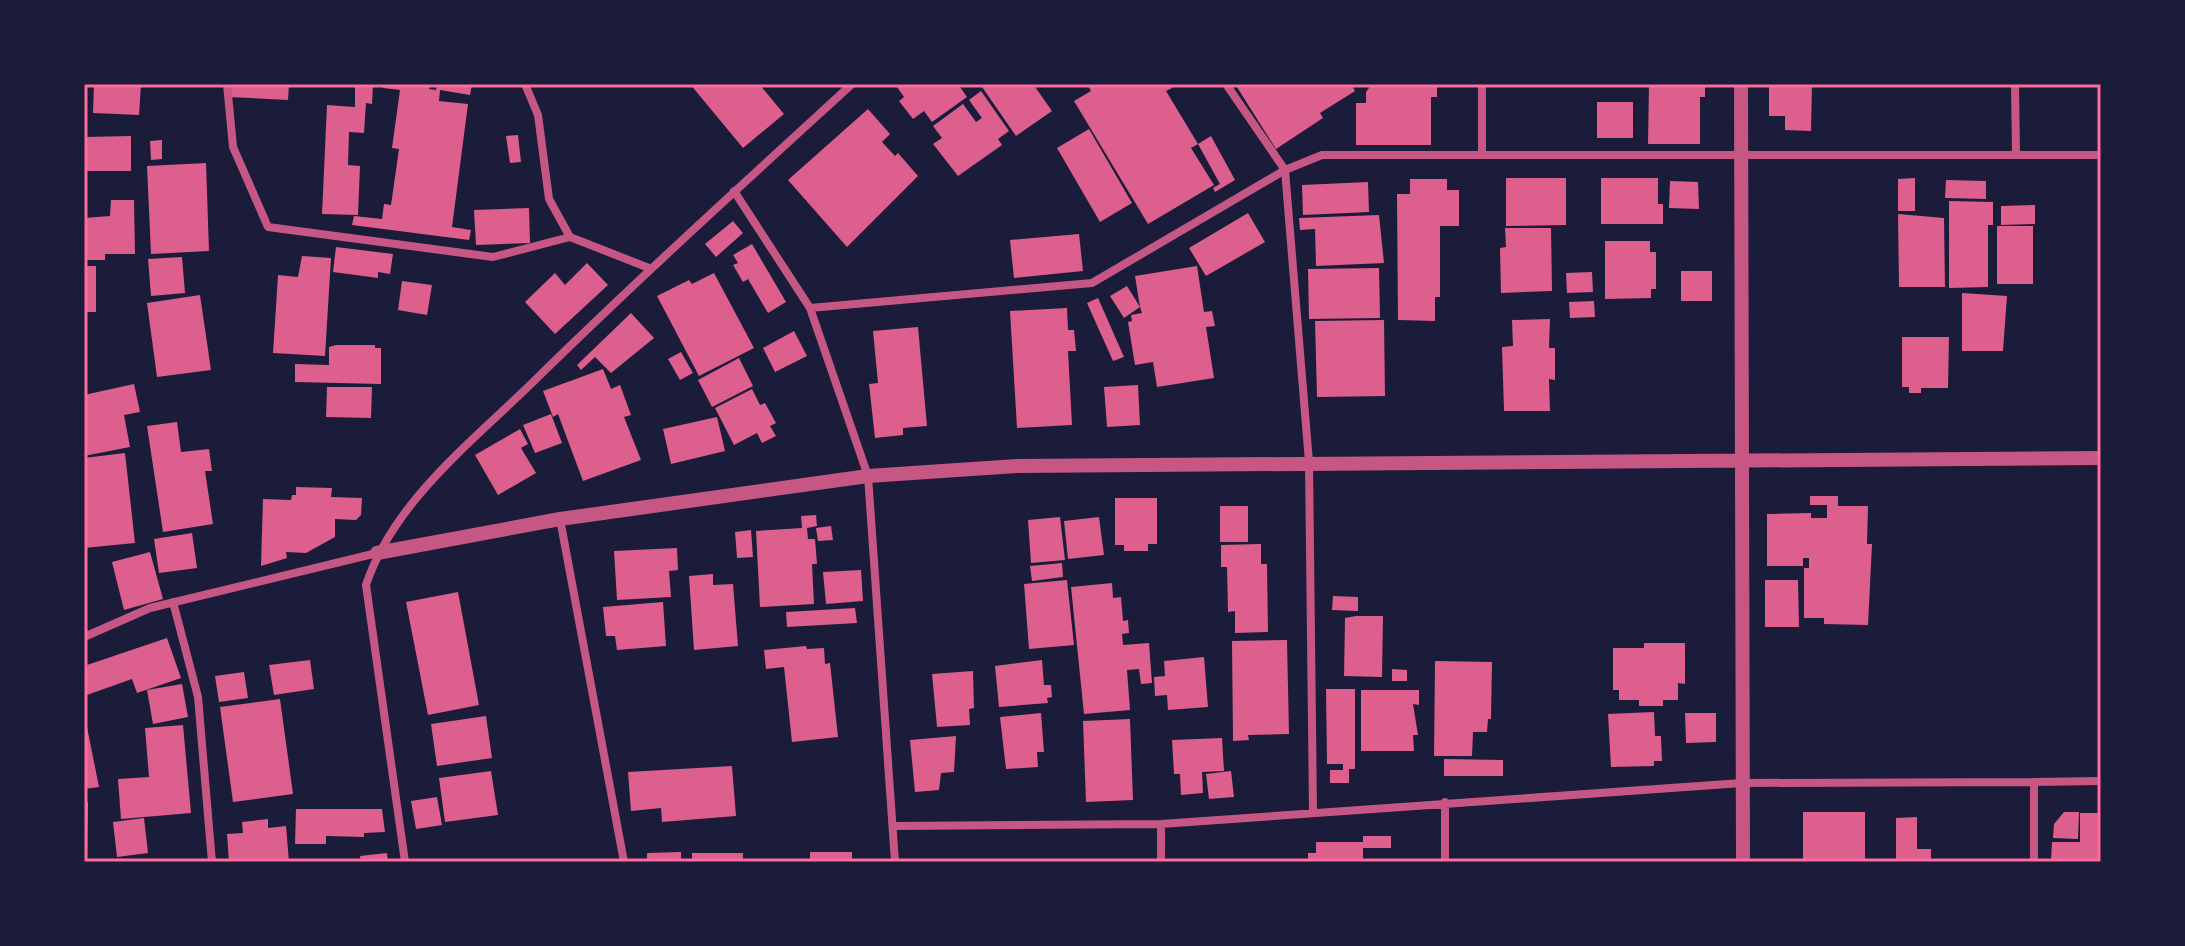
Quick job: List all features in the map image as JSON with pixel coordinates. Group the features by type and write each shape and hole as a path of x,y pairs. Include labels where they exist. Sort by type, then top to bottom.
{"street":[{"path":"227,84 233,147 268,227 493,257 570,237 649,268"},
{"path":"525,84 538,115 549,199 570,237"},
{"path":"405,862 366,585 377,553 419,494 649,268 852,84"},
{"path":"1226,84 1285,170 1309,462 1313,812"},
{"path":"1482,84 1482,154"},
{"path":"1741,84 1743,862"},
{"path":"2015,84 2016,155"},
{"path":"810,308 1092,283 1285,170 1322,155 2101,155"},
{"path":"734,191 810,308 868,476 895,826 895,862"},
{"path":"84,637 150,608 377,553 560,519 868,476 1017,466 2101,458"},
{"path":"560,519 624,862"},
{"path":"173,602 198,697 212,862"},
{"path":"895,826 1161,824 1742,783 2101,781"},
{"path":"2034,782 2034,862"},
{"path":"1445,802 1445,862"},
{"path":"1161,824 1161,862"}],"building":[{"path":"94,84 141,84 139,115 93,113"},
{"path":"230,84 289,84 288,100 229,97"},
{"path":"355,84 373,84 372,104 366,103 364,133 349,132 348,165 360,166 358,215 322,214 327,105 355,107"},
{"path":"384,84 430,84 429,89 436,90 437,84 472,84 470,95 440,90 439,101 468,104 452,227 471,230 469,240 352,225 354,216 382,219 384,204 391,205 399,149 392,148 400,90 383,88"},
{"path":"690,84 759,84 784,114 743,148"},
{"path":"895,84 958,84 967,97 932,122 924,111 913,119 899,101 904,97"},
{"path":"980,84 1033,84 1052,111 1016,136"},
{"path":"1087,84 1170,84 1172,88 1166,91 1198,144 1191,148 1214,185 1148,224 1074,101 1091,91"},
{"path":"1235,84 1351,84 1355,91 1320,113 1323,118 1276,149"},
{"path":"1437,84 1437,97 1431,97 1431,145 1356,145 1356,103 1366,103 1366,92 1371,85"},
{"path":"1649,84 1705,84 1705,97 1700,97 1700,144 1648,144"},
{"path":"1769,84 1812,84 1811,131 1785,130 1785,116 1769,116"},
{"path":"981,91 1009,131 998,139 1002,145 958,176 933,144 942,138 933,126 963,104 976,122 982,118 969,100"},
{"path":"1597,102 1633,102 1633,138 1597,138"},
{"path":"868,109 890,134 882,142 895,156 898,153 918,176 847,247 788,180"},
{"path":"1089,129 1132,203 1100,222 1057,148"},
{"path":"518,135 521,162 510,163 506,136"},
{"path":"131,136 131,171 84,171 84,137"},
{"path":"1211,136 1235,180 1215,192 1213,188 1220,184 1198,144"},
{"path":"162,140 162,159 151,160 150,141"},
{"path":"206,163 209,251 151,254 147,166"},
{"path":"1506,178 1566,178 1566,225 1506,226"},
{"path":"1601,178 1658,178 1658,204 1663,204 1663,224 1601,224"},
{"path":"1915,178 1915,211 1898,211 1898,179"},
{"path":"1410,179 1447,179 1447,190 1459,190 1459,226 1440,226 1440,297 1435,297 1435,321 1398,320 1397,194 1410,194"},
{"path":"1946,180 1986,181 1986,199 1945,198"},
{"path":"1670,181 1698,182 1699,209 1669,208"},
{"path":"1368,182 1369,212 1303,215 1302,185"},
{"path":"111,200 134,200 135,254 105,254 105,260 84,260 84,218 110,216"},
{"path":"1949,201 1993,202 1993,225 1988,225 1988,287 1949,288"},
{"path":"2035,205 2035,224 2001,225 2001,206"},
{"path":"529,208 530,243 476,245 474,210"},
{"path":"1248,213 1265,242 1206,276 1189,248"},
{"path":"1898,214 1944,218 1945,287 1899,287"},
{"path":"1379,215 1384,263 1316,266 1315,229 1300,230 1299,218"},
{"path":"733,221 743,233 716,257 705,244"},
{"path":"1997,226 2033,226 2033,284 1997,284"},
{"path":"1505,228 1551,228 1552,291 1501,293 1500,248 1506,247"},
{"path":"1079,234 1083,271 1014,278 1010,240"},
{"path":"1605,241 1650,241 1650,252 1656,252 1656,289 1651,289 1651,298 1605,299"},
{"path":"752,244 786,302 768,313 748,279 743,282 733,265 738,263 733,255"},
{"path":"336,247 393,254 390,274 378,272 378,278 333,272"},
{"path":"302,256 331,258 325,356 273,353 278,275 298,277"},
{"path":"182,257 185,293 151,296 148,259"},
{"path":"587,263 608,285 555,334 525,302 555,273 565,285"},
{"path":"84,266 96,266 96,312 84,312"},
{"path":"1197,266 1204,312 1212,311 1215,326 1206,327 1214,378 1157,387 1153,362 1135,365 1128,322 1132,321 1131,315 1142,313 1135,276"},
{"path":"1379,268 1380,318 1309,319 1308,269"},
{"path":"1681,271 1712,271 1712,301 1681,301"},
{"path":"1592,272 1593,292 1567,293 1566,273"},
{"path":"714,273 754,348 699,376 657,296 689,280 692,284"},
{"path":"402,281 432,285 427,315 398,310"},
{"path":"1127,286 1140,307 1124,318 1110,296"},
{"path":"1962,293 2007,296 2003,351 1962,351"},
{"path":"200,295 211,370 157,377 147,303"},
{"path":"1098,298 1124,357 1113,361 1087,303"},
{"path":"1594,301 1595,317 1570,318 1569,302"},
{"path":"1067,308 1068,330 1074,330 1076,351 1068,351 1072,425 1017,428 1010,311"},
{"path":"631,313 654,338 611,373 595,357 581,370 577,365"},
{"path":"1550,319 1549,348 1555,348 1555,380 1549,379 1550,411 1504,411 1502,347 1513,346 1512,320"},
{"path":"1384,320 1385,396 1317,397 1315,321"},
{"path":"918,327 927,426 903,428 903,435 875,438 869,384 878,383 873,331"},
{"path":"794,331 807,356 775,372 763,348"},
{"path":"1902,337 1949,337 1948,388 1921,388 1921,393 1909,393 1909,387 1902,387"},
{"path":"375,345 375,348 381,348 381,384 295,382 295,364 329,365 329,347"},
{"path":"681,352 693,373 680,380 668,359"},
{"path":"739,358 753,386 712,407 698,380"},
{"path":"603,369 611,389 620,385 631,415 624,417 641,460 583,481 558,414 553,417 543,391"},
{"path":"134,384 140,412 124,415 130,447 84,456 84,395"},
{"path":"1138,385 1140,425 1107,427 1104,387"},
{"path":"327,387 372,387 371,418 326,417"},
{"path":"752,389 760,405 765,403 776,423 770,426 776,436 762,443 757,433 734,445 715,408"},
{"path":"551,414 562,443 535,453 523,425"},
{"path":"717,417 725,451 671,464 663,429"},
{"path":"177,422 181,452 209,449 212,471 205,471 213,524 163,532 147,426"},
{"path":"520,429 528,444 521,448 536,473 498,495 475,455"},
{"path":"125,453 135,543 84,548 84,458"},
{"path":"296,487 332,488 331,497 362,498 361,515 356,520 335,519 335,537 306,553 286,552 287,558 261,566 263,499 291,500 292,495 296,495"},
{"path":"1810,496 1838,496 1838,506 1868,506 1867,544 1872,544 1868,625 1824,624 1824,618 1804,618 1804,568 1809,568 1809,558 1803,558 1803,566 1767,566 1767,514 1811,513 1811,518 1827,518 1827,505 1810,505"},
{"path":"1115,498 1157,498 1157,544 1148,544 1148,551 1124,551 1124,545 1115,545"},
{"path":"1220,506 1248,506 1248,542 1220,542"},
{"path":"816,515 817,526 807,528 808,539 815,539 817,564 812,564 814,604 760,607 756,531 802,528 801,516"},
{"path":"1060,517 1065,560 1031,563 1028,520"},
{"path":"1099,517 1104,555 1068,559 1064,521"},
{"path":"831,526 833,540 818,541 816,528"},
{"path":"751,530 753,557 737,558 735,532"},
{"path":"192,533 197,568 159,573 154,539"},
{"path":"1261,544 1261,564 1267,564 1268,632 1235,633 1235,611 1228,612 1227,567 1221,567 1221,545"},
{"path":"677,548 678,570 669,571 671,597 617,600 614,551"},
{"path":"150,552 163,599 124,610 112,562"},
{"path":"1062,563 1063,577 1032,581 1030,566"},
{"path":"861,570 863,601 826,604 823,572"},
{"path":"713,574 713,585 733,584 738,646 694,650 689,576"},
{"path":"1067,580 1074,645 1029,649 1024,584"},
{"path":"1765,580 1798,580 1799,627 1765,627"},
{"path":"1112,583 1113,598 1121,597 1123,621 1128,620 1129,633 1122,634 1123,645 1149,643 1152,683 1141,684 1139,669 1127,670 1130,710 1084,714 1071,587"},
{"path":"458,592 479,705 428,715 406,602"},
{"path":"1333,596 1358,597 1358,611 1332,610"},
{"path":"663,602 666,646 617,650 615,636 606,636 603,607"},
{"path":"855,608 857,623 787,627 786,612"},
{"path":"1383,616 1382,677 1344,676 1345,618"},
{"path":"167,638 181,678 137,693 132,679 84,696 84,666"},
{"path":"1287,640 1289,734 1248,735 1249,740 1233,741 1232,641"},
{"path":"1644,643 1685,643 1685,684 1678,683 1678,700 1663,700 1663,706 1639,706 1639,700 1619,700 1619,690 1613,690 1613,648 1644,648"},
{"path":"806,646 807,649 824,648 825,664 830,663 838,737 792,742 784,667 766,669 764,650"},
{"path":"1204,657 1208,707 1168,710 1167,695 1155,696 1154,677 1165,676 1164,661"},
{"path":"310,660 314,689 274,695 269,665"},
{"path":"1042,660 1044,685 1051,685 1052,697 1047,698 1048,703 999,707 995,666"},
{"path":"1435,661 1492,662 1491,719 1488,719 1487,732 1473,732 1472,756 1434,756"},
{"path":"1392,669 1407,670 1407,681 1392,681"},
{"path":"973,671 974,708 969,709 970,725 937,727 932,674"},
{"path":"244,672 248,698 219,702 215,676"},
{"path":"182,684 188,717 153,724 147,690"},
{"path":"1326,689 1355,689 1355,769 1349,769 1349,783 1330,783 1330,770 1343,770 1343,764 1327,764"},
{"path":"1361,690 1419,690 1419,705 1413,704 1418,735 1413,735 1414,751 1361,751"},
{"path":"280,699 293,794 233,802 220,707"},
{"path":"84,712 99,787 84,789"},
{"path":"1654,712 1655,736 1661,736 1662,761 1654,761 1654,766 1611,767 1608,714"},
{"path":"1041,713 1044,752 1037,752 1038,767 1006,769 1000,717"},
{"path":"1685,713 1716,713 1716,742 1686,743"},
{"path":"486,716 492,758 437,766 431,724"},
{"path":"1130,719 1133,800 1086,802 1083,721"},
{"path":"183,725 191,813 121,819 118,779 149,777 145,728"},
{"path":"956,736 954,772 941,773 939,790 915,792 910,740"},
{"path":"1222,738 1224,771 1202,772 1203,793 1181,795 1180,774 1174,774 1172,740"},
{"path":"1444,759 1503,760 1503,776 1444,776"},
{"path":"732,766 736,816 662,822 661,808 631,811 628,772"},
{"path":"491,771 498,815 445,822 439,778"},
{"path":"1231,771 1234,797 1209,799 1206,774"},
{"path":"437,797 442,825 416,829 411,801"},
{"path":"84,802 88,802 87,860 84,860"},
{"path":"296,809 382,809 385,832 364,833 364,837 326,836 326,844 295,844"},
{"path":"1803,812 1865,812 1865,862 1803,862"},
{"path":"2064,812 2079,812 2078,839 2053,838 2054,824"},
{"path":"2080,813 2101,813 2101,859 2051,860 2052,842 2080,842"},
{"path":"1917,817 1917,849 1931,849 1931,862 1896,862 1896,818"},
{"path":"144,818 148,853 117,857 113,822"},
{"path":"268,819 268,828 286,826 289,862 229,862 227,834 243,833 242,822"},
{"path":"1363,836 1391,836 1391,848 1363,848 1363,862 1308,862 1308,853 1316,853 1316,842 1363,842"},
{"path":"681,852 681,862 647,862 647,853"},
{"path":"810,852 852,852 852,862 810,862"},
{"path":"387,853 388,862 361,862 360,856"},
{"path":"692,853 743,853 743,862 692,862"}]}
